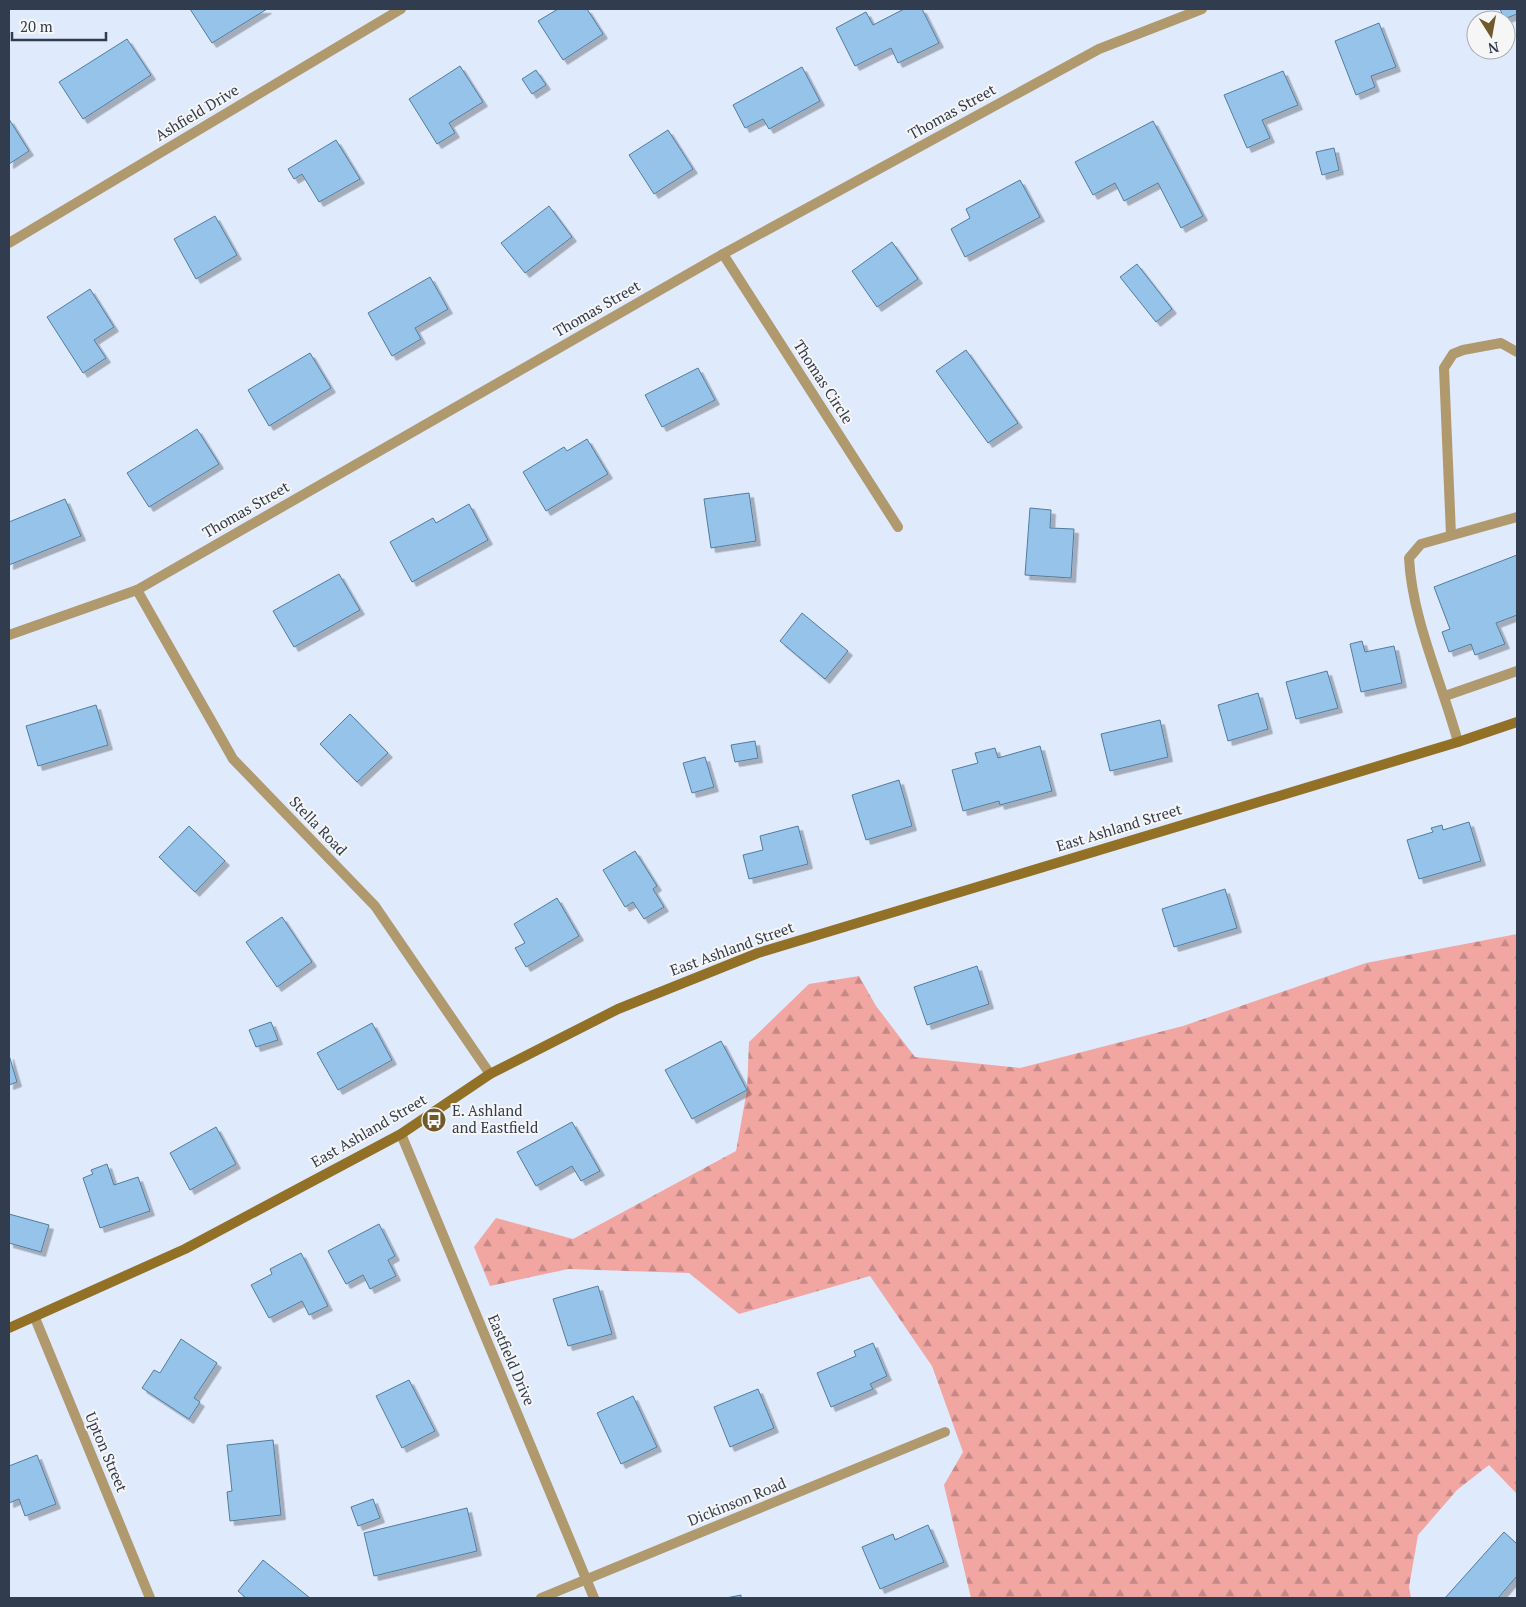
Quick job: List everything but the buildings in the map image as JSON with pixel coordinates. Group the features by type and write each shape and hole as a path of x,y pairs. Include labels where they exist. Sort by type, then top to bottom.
{"main road":[{"name":"East Ashland Street","path":"9,1328 35,1318 185,1249 401,1134 490,1074 618,1009 758,953 1458,742 1517,722"}],"street":[{"name":"Ashfield Drive","path":"9,243 400,9"},
{"name":"Thomas Street","path":"9,634 137,590 723,254 1099,49 1202,9"},
{"name":"Thomas Circle","path":"723,254 898,527"},
{"path":"1451,535 1444,368 1453,354 1463,350 1501,344 1517,352"},
{"path":"1458,742 1425,636 1410,576 1409,558 1421,544 1517,517"},
{"name":"Stella Road","path":"137,590 233,760 375,906 490,1074"},
{"path":"1445,696 1517,671"},
{"name":"Eastfield Drive","path":"401,1134 594,1598"},
{"name":"Upton Street","path":"35,1318 150,1598"},
{"name":"Dickinson Road","path":"541,1598 944,1432"}],"green space":[{"path":"1517,934 1517,1494 1489,1465 1457,1490 1418,1535 1409,1587 1411,1598 971,1598 944,1485 963,1452 932,1366 870,1276 739,1314 689,1273 568,1269 490,1286 474,1247 496,1218 573,1239 736,1151 747,1090 749,1042 809,984 859,976 876,1006 915,1057 1020,1068 1183,1026 1366,963"}],"place":[{"name":"E. Ashland and Eastfield","path":"434,1120"}]}
